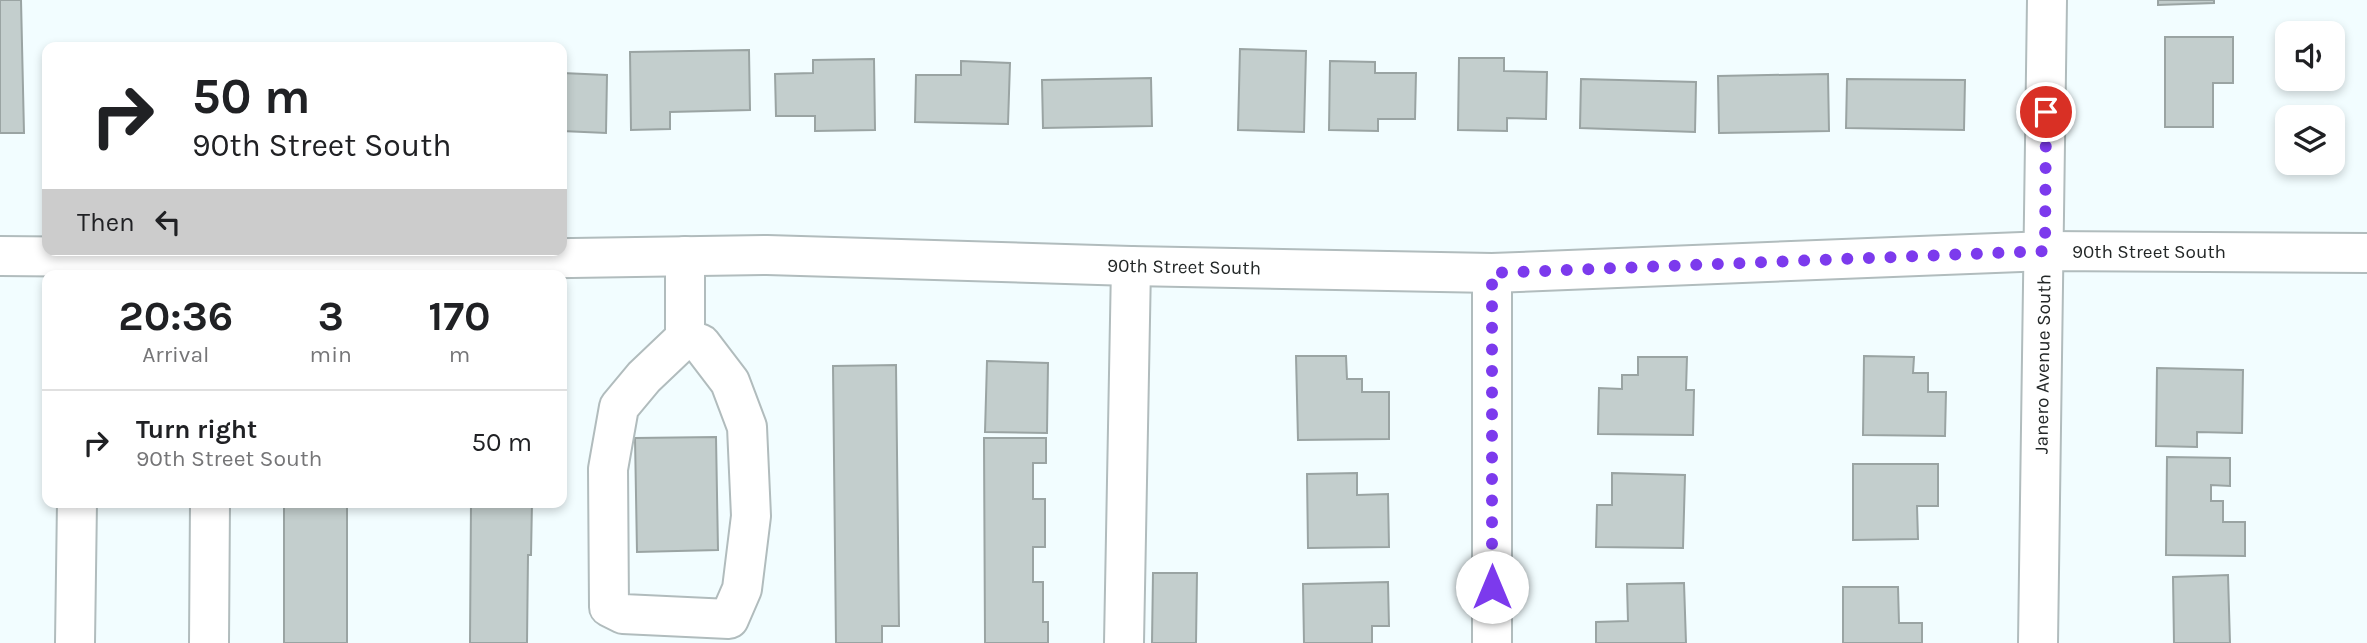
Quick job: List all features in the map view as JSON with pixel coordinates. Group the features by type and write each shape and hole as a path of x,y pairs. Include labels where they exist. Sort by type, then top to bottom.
{"street":[{"name":"Janero Avenue South","path":"2038,643 2047,0"},
{"name":"90th Street South","path":"0,256 79,266 767,255 1492,273 2045,251 2367,253"},
{"path":"685,256 685,338 644,377 619,407 608,469 609,607 623,614 729,619 742,589 751,516 747,427 730,382 701,344 685,338"},
{"path":"1124,643 1131,266"},
{"path":"1492,273 1492,643"},
{"path":"75,643 77,508"},
{"path":"209,643 210,508"}],"building":[{"path":"0,0 21,0 24,133 0,133"},
{"path":"2158,0 2214,0 2214,3 2158,5"},
{"path":"2165,37 2233,37 2233,83 2213,83 2213,127 2165,127"},
{"path":"1240,49 1306,51 1304,132 1238,130"},
{"path":"749,50 750,110 670,112 670,129 631,130 630,52"},
{"path":"1459,58 1504,58 1504,71 1547,72 1546,119 1507,118 1507,131 1458,130"},
{"path":"874,59 875,130 815,131 815,116 776,116 775,74 813,73 813,60"},
{"path":"961,61 1010,63 1008,124 915,122 916,75 961,75"},
{"path":"1330,61 1375,62 1375,73 1416,73 1415,119 1378,119 1378,131 1329,130"},
{"path":"567,73 607,75 606,133 567,131"},
{"path":"1828,74 1829,131 1719,133 1718,76"},
{"path":"1151,78 1152,126 1043,128 1042,80"},
{"path":"1581,79 1696,82 1695,132 1580,128"},
{"path":"1847,79 1965,80 1964,130 1846,128"},
{"path":"1296,356 1346,356 1347,379 1362,379 1362,392 1389,392 1389,439 1298,440"},
{"path":"1864,356 1914,357 1913,373 1928,373 1928,392 1946,392 1945,436 1863,435"},
{"path":"1638,357 1687,357 1686,390 1694,390 1693,435 1598,434 1599,388 1622,389 1622,375 1638,375"},
{"path":"987,361 1048,363 1047,433 985,432"},
{"path":"896,365 899,626 882,626 882,643 836,643 833,366"},
{"path":"2157,368 2243,370 2242,433 2197,432 2197,447 2156,446"},
{"path":"716,437 718,550 637,552 635,438"},
{"path":"984,438 1046,438 1046,463 1033,463 1033,499 1045,499 1045,547 1033,547 1033,582 1043,582 1043,622 1048,622 1048,643 985,643"},
{"path":"2167,457 2230,458 2230,486 2211,485 2211,501 2223,501 2223,522 2245,522 2245,556 2166,555"},
{"path":"1853,464 1938,464 1938,506 1917,506 1918,539 1853,540"},
{"path":"1357,473 1357,495 1388,494 1389,547 1308,548 1307,474"},
{"path":"1612,473 1685,475 1683,548 1596,547 1597,505 1612,505"},
{"path":"284,508 347,508 347,643 284,643"},
{"path":"471,508 532,508 531,555 528,555 527,643 470,643"},
{"path":"1153,573 1197,573 1196,643 1152,643"},
{"path":"2228,575 2230,643 2174,643 2173,577"},
{"path":"1388,582 1389,626 1372,626 1372,643 1304,643 1303,584"},
{"path":"1684,583 1686,643 1596,643 1596,622 1628,621 1627,584"},
{"path":"1843,587 1898,587 1899,623 1922,623 1922,643 1843,643"}],"route":[{"path":"1492,587 1492,273 2045,251 2046,112"}]}
